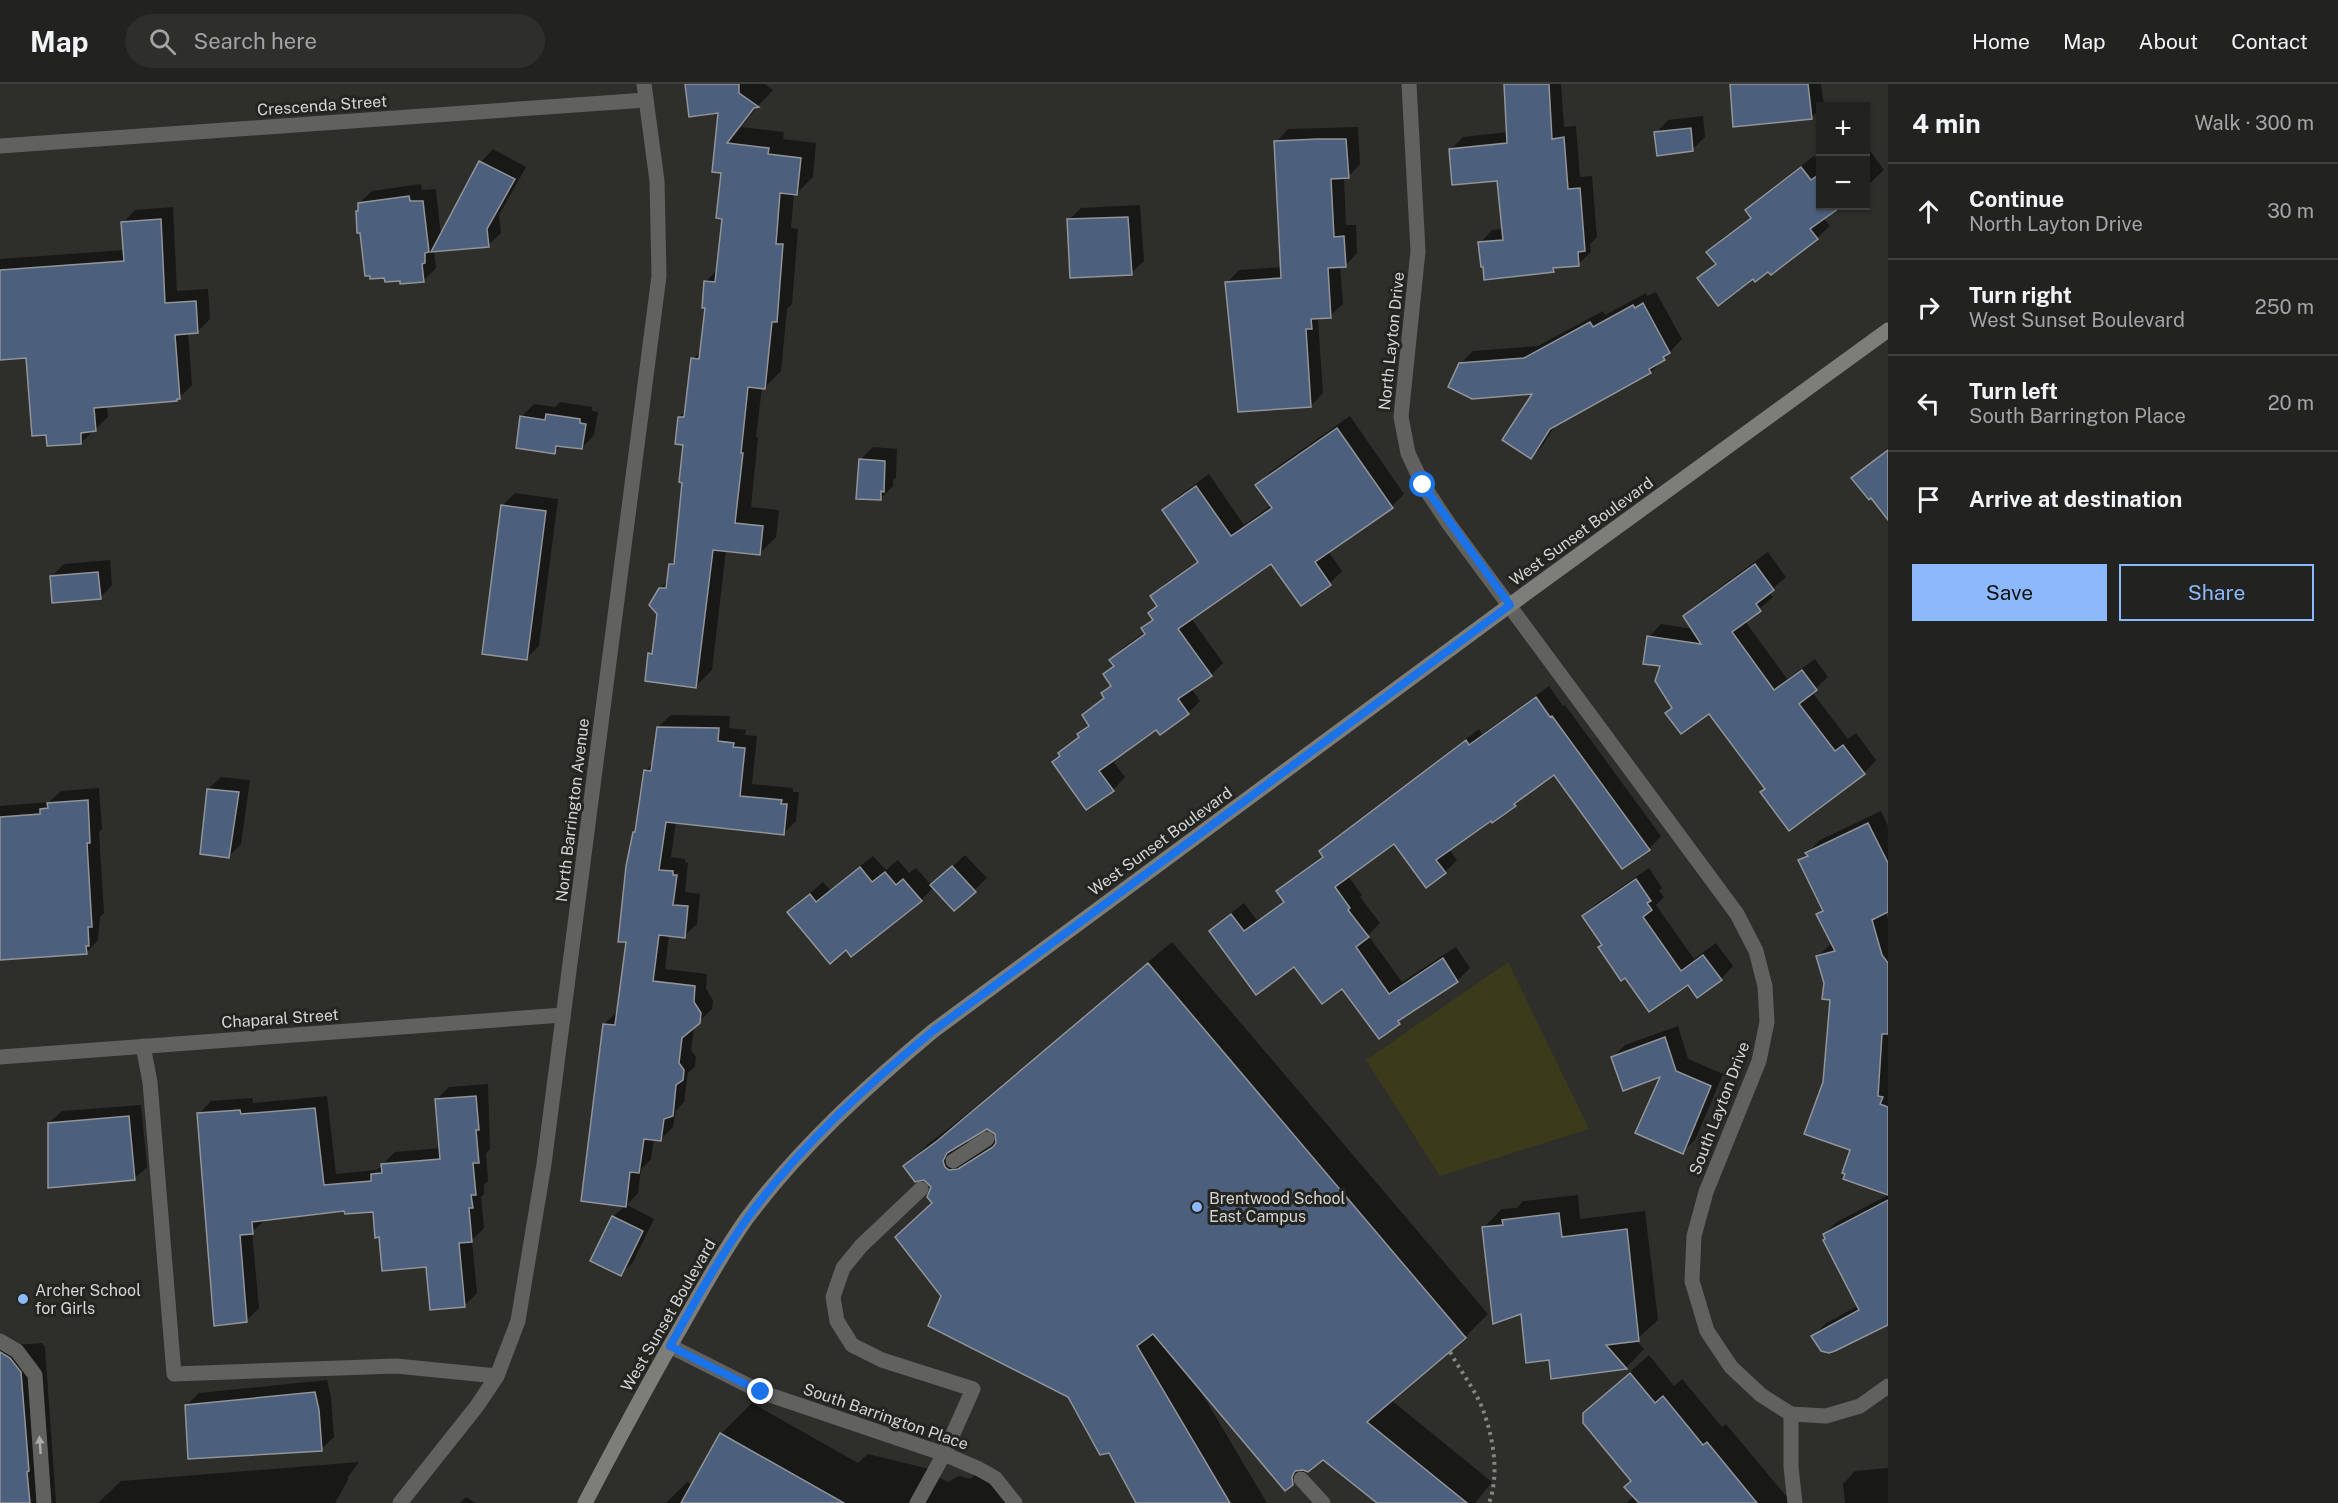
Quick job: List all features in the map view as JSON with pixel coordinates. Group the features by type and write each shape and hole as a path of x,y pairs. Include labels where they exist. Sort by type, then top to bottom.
{"main road":[{"name":"West Sunset Boulevard","path":"585,1503 713,1270 747,1219 792,1162 840,1112 887,1069 942,1024 1510,605 1888,330"}],"street":[{"name":"North Barrington Avenue","path":"400,1503 477,1406 497,1376 518,1321 522,1301 542,1176 659,276 657,181 644,84"},
{"name":"North Layton Drive","path":"1409,84 1418,251 1401,417 1408,453 1423,485 1510,605"},
{"name":"Crescenda Street","path":"0,146 646,100"},
{"name":"South Layton Drive","path":"1510,605 1737,914 1756,951 1766,986 1767,1022 1759,1061 1706,1192 1694,1236 1692,1281 1707,1331 1731,1367 1761,1395 1791,1414 1826,1416 1848,1410 1860,1406 1888,1386"},
{"name":"Chaparal Street","path":"0,1057 563,1015"},
{"path":"143,1046 150,1082 174,1374 396,1366 497,1376"},
{"path":"953,1161 987,1139"},
{"path":"917,1503 944,1454 973,1389 882,1360 852,1345 837,1321 833,1297 843,1268 861,1246 921,1190"},
{"path":"0,1341 17,1351 35,1376 44,1503"},
{"name":"South Barrington Place","path":"670,1346 761,1392 944,1454 979,1469 994,1478 1015,1503"},
{"path":"1791,1414 1791,1467 1795,1503"},
{"path":"1301,1479 1323,1503"}],"path":[{"path":"1450,1352 1481,1406 1494,1451 1494,1472 1489,1503"}],"shaded area":[{"path":"1508,962 1589,1129 1440,1176 1366,1060"}],"building":[{"path":"685,84 739,84 739,93 759,107 754,108 727,143 769,148 768,154 801,158 797,195 780,193 776,244 783,244 777,322 772,322 765,389 748,387 741,453 743,453 735,523 763,526 760,555 713,550 696,688 645,681 648,653 652,654 657,614 649,605 659,588 666,588 669,564 674,564 682,483 679,482 683,445 675,444 678,417 684,417 691,358 699,359 705,308 702,308 704,281 715,282 722,219 716,218 721,173 712,172 718,113 689,117"},
{"path":"1504,84 1549,84 1552,139 1564,137 1568,189 1580,188 1585,251 1578,252 1579,266 1553,268 1554,272 1484,280 1478,242 1503,240 1497,181 1452,185 1449,149 1507,143"},
{"path":"1730,84 1808,84 1812,119 1733,127"},
{"path":"1691,128 1693,151 1657,156 1654,132"},
{"path":"1346,139 1349,178 1331,179 1334,237 1344,236 1346,267 1328,268 1331,318 1311,319 1312,329 1306,329 1311,407 1238,412 1225,282 1281,278 1274,141"},
{"path":"479,161 515,179 487,229 489,247 431,252"},
{"path":"1801,167 1811,180 1816,176 1816,210 1836,210 1810,229 1818,239 1771,275 1768,272 1755,282 1753,279 1718,306 1697,278 1716,264 1706,252 1751,218 1745,210"},
{"path":"409,196 410,201 423,201 429,252 425,253 425,263 422,264 424,282 400,284 400,281 385,282 384,278 370,279 370,276 365,276 360,233 357,233 358,203"},
{"path":"1128,217 1132,275 1070,278 1067,219"},
{"path":"161,219 165,303 196,301 198,333 175,335 180,399 94,408 96,431 81,433 81,444 47,446 46,435 32,436 26,358 0,360 0,270 124,261 121,222"},
{"path":"1643,303 1670,353 1663,357 1665,360 1649,369 1651,373 1550,429 1531,459 1502,440 1532,394 1472,399 1448,387 1459,363 1524,358 1590,322 1593,327 1633,305 1635,308"},
{"path":"546,414 580,419 580,423 586,424 582,449 556,446 555,454 516,448 520,416 545,420"},
{"path":"1337,428 1393,508 1315,562 1331,585 1301,606 1271,564 1178,629 1212,676 1178,699 1189,714 1160,735 1156,730 1099,771 1114,791 1086,810 1052,762 1060,756 1058,753 1079,737 1077,734 1089,726 1082,715 1104,698 1101,693 1111,686 1103,674 1114,666 1109,660 1145,634 1141,628 1153,620 1148,613 1157,606 1150,596 1198,562 1162,510 1196,486 1231,536 1272,508 1255,485"},
{"path":"1888,450 1888,520 1851,478"},
{"path":"859,459 885,461 884,492 881,491 881,500 856,499"},
{"path":"501,505 546,511 527,660 482,654"},
{"path":"1755,564 1774,590 1756,604 1761,611 1732,632 1774,690 1802,670 1817,690 1799,704 1835,751 1843,745 1865,774 1789,831 1760,792 1765,789 1709,714 1681,734 1665,713 1672,708 1655,681 1660,666 1643,664 1647,636 1701,644 1683,616"},
{"path":"98,572 101,599 52,603 50,576"},
{"path":"1536,697 1650,850 1622,869 1554,775 1514,804 1516,806 1436,860 1446,873 1426,888 1394,844 1335,887 1350,908 1348,910 1369,937 1356,947 1389,994 1443,958 1458,982 1398,1021 1400,1024 1379,1039 1342,989 1322,1004 1294,967 1256,995 1209,931 1231,914 1244,931 1284,902 1276,891 1323,857 1319,851 1466,740 1469,745"},
{"path":"657,727 719,728 718,741 734,743 733,747 745,748 740,796 782,800 781,804 787,804 784,835 666,822 659,870 673,871 673,875 677,875 673,905 688,906 685,938 659,935 653,981 695,986 694,1002 701,1013 700,1023 682,1038 679,1063 684,1070 683,1080 676,1085 673,1116 664,1119 661,1141 644,1139 639,1173 630,1172 626,1207 581,1201 603,1024 615,1025 626,942 618,942 626,866 633,832 635,832 644,770 651,771"},
{"path":"207,789 239,792 229,858 200,854"},
{"path":"88,800 90,843 87,843 92,927 88,927 87,954 0,960 0,817 40,814 40,809 48,808 47,803"},
{"path":"1868,823 1888,863 1888,912 1872,920 1882,955 1888,963 1888,1034 1882,1034 1878,1096 1883,1097 1880,1104 1888,1107 1888,1195 1843,1179 1845,1174 1842,1173 1850,1150 1804,1134 1823,1082 1830,1000 1822,999 1824,983 1816,956 1835,951 1816,914 1823,911 1798,860 1808,856 1805,853"},
{"path":"952,866 976,892 954,911 930,885"},
{"path":"860,867 872,882 885,872 896,885 903,879 922,901 851,957 846,950 830,964 787,912 810,894 816,902"},
{"path":"1636,879 1651,901 1647,903 1652,910 1643,917 1681,971 1703,955 1722,980 1697,998 1688,985 1649,1012 1625,978 1621,981 1598,947 1602,945 1582,916"},
{"path":"1148,963 1466,1338 1367,1422 1467,1503 1377,1503 1323,1460 1308,1472 1295,1471 1292,1477 1293,1485 1285,1491 1153,1334 1137,1346 1230,1503 1136,1503 1109,1453 1100,1455 1068,1397 928,1326 941,1296 895,1237 932,1203 927,1197 931,1187 924,1180 915,1182 903,1166 937,1141","holes":["987,1129 995,1134 996,1143 993,1147 958,1169 949,1170 945,1167 943,1161 947,1153"]},
{"path":"1665,1037 1676,1071 1711,1086 1683,1154 1635,1133 1660,1077 1623,1091 1611,1057"},
{"path":"476,1096 479,1163 473,1163 476,1195 471,1195 473,1208 469,1208 472,1242 459,1243 465,1307 430,1310 426,1267 382,1271 379,1237 375,1238 373,1212 345,1214 344,1211 252,1222 253,1234 240,1235 247,1322 214,1326 197,1113 240,1110 241,1114 315,1108 324,1185 371,1181 371,1174 382,1173 381,1164 440,1159 435,1099"},
{"path":"129,1116 135,1180 48,1188 48,1123"},
{"path":"1888,1200 1888,1325 1835,1351 1829,1353 1821,1351 1811,1336 1859,1310 1823,1240 1825,1239 1823,1234"},
{"path":"1559,1213 1562,1237 1627,1229 1639,1341 1606,1345 1627,1369 1551,1379 1549,1360 1526,1363 1521,1314 1493,1324 1482,1227 1503,1225 1502,1220"},
{"path":"612,1216 643,1231 621,1276 590,1261"},
{"path":"0,1352 10,1358 21,1372 30,1503 0,1503"},
{"path":"1630,1373 1655,1403 1663,1396 1703,1445 1707,1442 1757,1503 1639,1503 1624,1487 1631,1481 1583,1423 1583,1413"},
{"path":"315,1392 319,1410 322,1451 188,1459 185,1405"},
{"path":"720,1433 844,1503 681,1503"}],"place":[{"name":"Brentwood School East Campus","path":"1197,1207"},
{"name":"Archer School for Girls","path":"23,1299"}],"route":[{"path":"761,1392 670,1346 713,1270 747,1219 792,1162 840,1112 933,1031 1510,605 1449,524 1423,485"}]}
